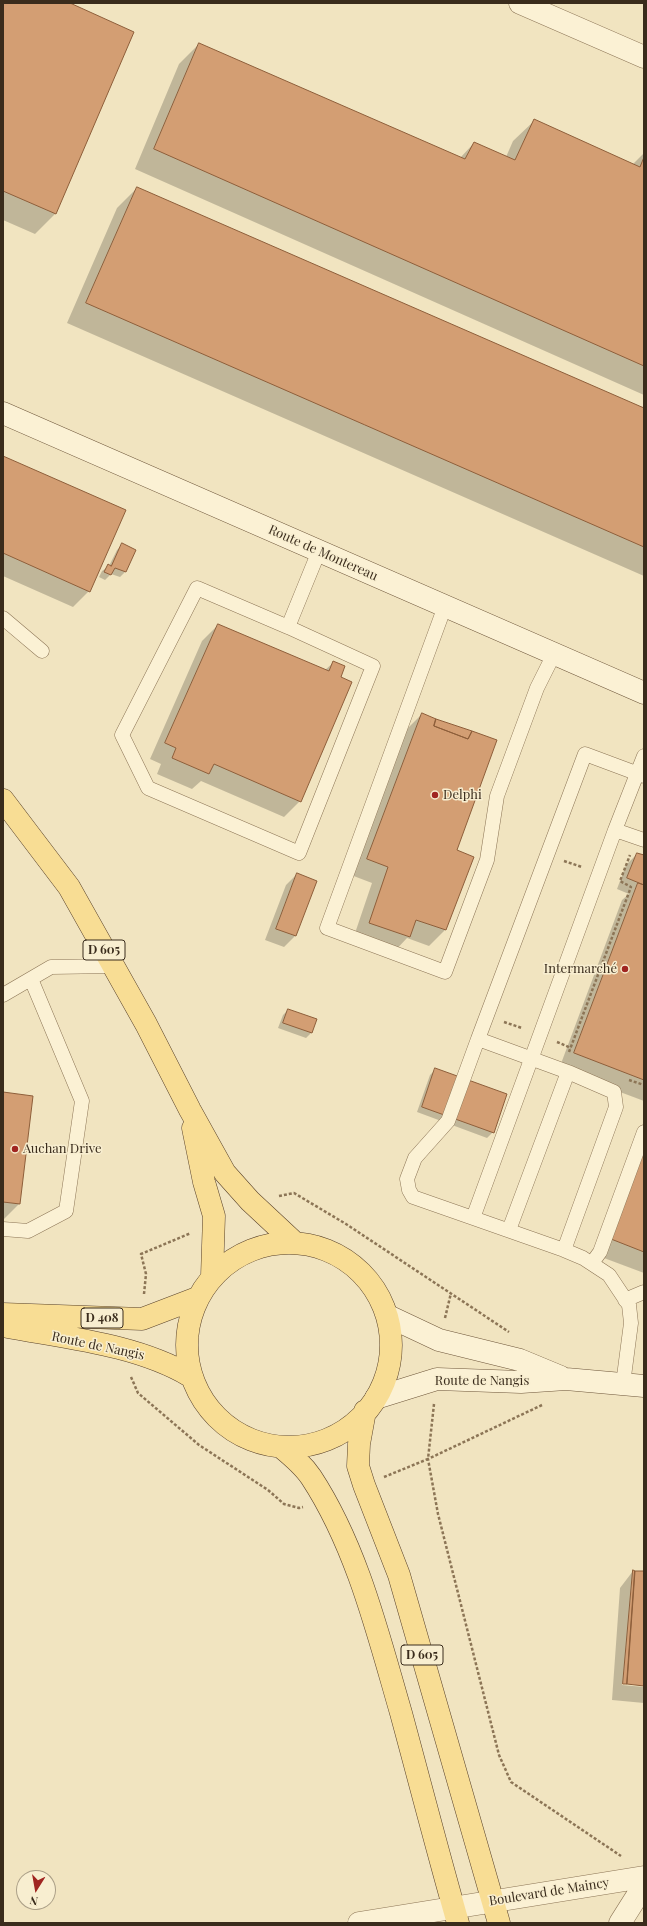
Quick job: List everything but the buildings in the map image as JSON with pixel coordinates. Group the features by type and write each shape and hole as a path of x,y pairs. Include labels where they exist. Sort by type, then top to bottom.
{"main road":[{"path":"520,3 644,57"},
{"name":"Route de Montereau","path":"3,413 644,692"},
{"name":"D 605","path":"3,800 69,887 146,1024 190,1110 225,1173 250,1201 295,1243"},
{"name":"D 605","path":"190,1110 204,1182 214,1216 212,1276"},
{"path":"270,1243 295,1243 328,1250 352,1264 363,1273 380,1295 388,1316 391,1344 388,1370 371,1404 349,1428 332,1439 298,1447 281,1447 256,1442 233,1431 216,1419 200,1399 190,1376 187,1353 189,1325 197,1298 212,1276 231,1260 251,1250 270,1243"},
{"name":"Route de Nangis","path":"3,1314 142,1319 197,1298"},
{"name":"Route de Nangis","path":"388,1316 439,1340 520,1360 566,1379"},
{"name":"Route de Nangis","path":"3,1326 138,1353 171,1365 190,1376"},
{"name":"Route de Nangis","path":"371,1404 437,1379 521,1382 566,1379 634,1385"},
{"name":"D 605","path":"371,1404 359,1444 358,1466 399,1575 499,1923"},
{"name":"D 605","path":"281,1447 300,1463 324,1500 345,1543 363,1586 380,1639 456,1915"},
{"name":"Boulevard de Maincy","path":"358,1923 398,1918 456,1915 493,1900 644,1877"},
{"path":"620,1923 644,1885"}],"lane":[{"path":"288,627 319,551"},
{"path":"197,588 288,627 373,666 299,853 148,788 122,735 197,588"},
{"path":"445,606 327,928 445,972 487,860 497,796 538,688 554,654"},
{"path":"3,618 42,651"},
{"path":"634,1385 629,1306 609,1274 592,1263 564,1250 413,1197 409,1190 407,1179 414,1158 448,1121 546,854 585,754 640,774"},
{"path":"473,1218 614,830 640,774 644,756"},
{"path":"614,830 638,844"},
{"path":"3,995 51,967 113,966"},
{"path":"3,1229 28,1231 66,1211 82,1100 31,979"},
{"path":"478,1039 568,1072 614,1092 616,1107 564,1250"},
{"path":"509,1230 568,1072"},
{"path":"592,1263 600,1252 644,1132"},
{"path":"626,1300 644,1292"}],"path":[{"path":"620,881 638,844"},
{"path":"546,854 620,881 631,887 567,1057"},
{"path":"623,1078 644,1085"},
{"path":"250,1201 294,1194 346,1224 510,1333"},
{"path":"142,1319 146,1274 141,1254 192,1233 190,1225 214,1216"},
{"path":"138,1353 130,1367 132,1379 138,1393 199,1445 268,1490 284,1504 300,1508 324,1500"},
{"path":"437,1379 428,1459 438,1514 499,1755 511,1782 625,1859"},
{"path":"364,1485 428,1459 545,1404"}],"place":[{"name":"Delphi","path":"435,795"},
{"name":"Intermarché","path":"625,969"},
{"name":"Auchan Drive","path":"15,1149"}]}
